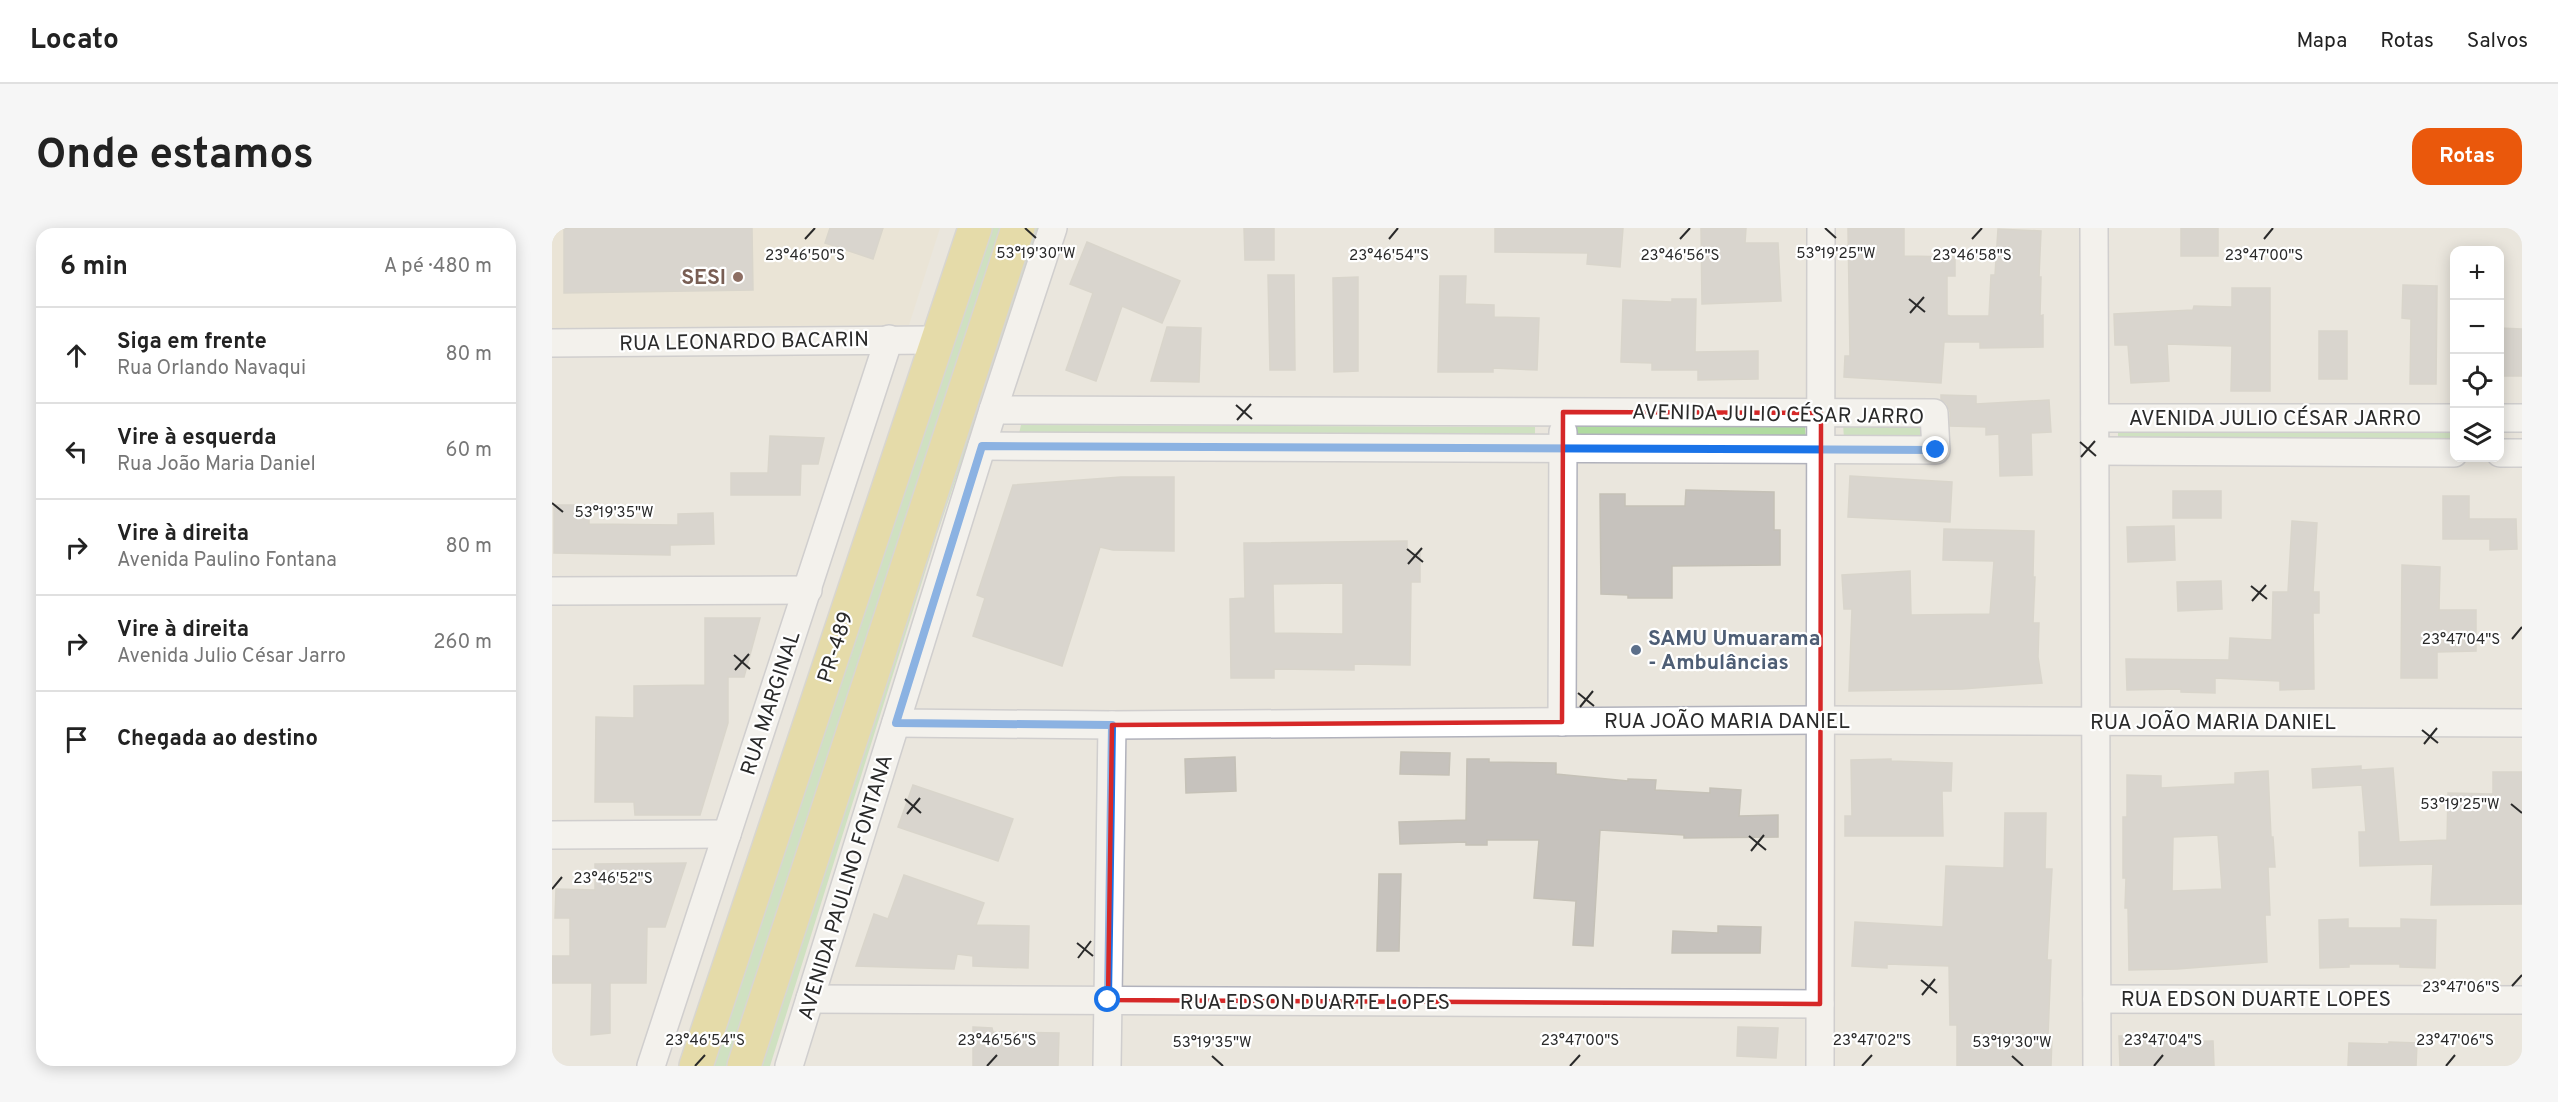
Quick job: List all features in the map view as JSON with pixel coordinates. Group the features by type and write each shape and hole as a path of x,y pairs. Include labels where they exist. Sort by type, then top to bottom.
{"main road":[{"name":"PR-489","path":"696,1066 975,228"},
{"name":"PR-489","path":"744,1066 1018,228"}],"street":[{"name":"AVENIDA PAULINO FONTANA","path":"789,1066 993,410 1053,228"},
{"path":"1820,1066 1821,228"},
{"path":"2094,228 2097,1066"},
{"name":"RUA MARGINAL","path":"651,1066 889,339"},
{"name":"RUA LEONARDO BACARIN","path":"552,343 936,340"},
{"name":"AVENIDA JULIO CÉSAR JARRO","path":"982,446 1936,450 1934,413 993,410"},
{"path":"1562,722 1563,412"},
{"name":"AVENIDA JULIO CÉSAR JARRO","path":"2095,418 2450,418"},
{"path":"2504,418 2522,418"},
{"name":"AVENIDA JULIO CÉSAR JARRO","path":"2095,451 2450,453"},
{"path":"2504,453 2522,453"},
{"path":"552,591 808,590"},
{"name":"RUA JOÃO MARIA DANIEL","path":"896,723 1112,725 1821,720 2522,723"},
{"path":"1107,1066 1112,725"},
{"path":"552,835 727,834"},
{"name":"RUA EDSON DUARTE LOPES","path":"810,999 1820,1004"},
{"name":"RUA EDSON DUARTE LOPES","path":"2097,999 2522,1000"}],"highlighted area":[{"path":"1563,412 1821,413 1820,1004 1108,1000 1112,725 1562,722"}],"shaded area":[{"name":"SESI","path":"552,228 940,228 909,325 552,328"}],"green space":[{"path":"981,228 1000,228 727,1066 710,1066"},
{"path":"1024,228 1042,228 937,534 770,1066 750,1066"},
{"path":"1843,424 1924,424 1924,438 1844,438"},
{"path":"1021,425 1535,427 1535,440 1018,438"},
{"path":"1572,425 1805,426 1806,441 1571,439"},
{"path":"2118,429 2450,429 2450,441 2118,441"}],"building":[{"path":"564,228 752,228 753,290 564,293"},
{"path":"830,228 883,228 873,259 825,243"},
{"path":"1244,228 1274,228 1274,260 1245,260"},
{"path":"1495,228 1623,228 1620,267 1587,264 1588,253 1495,252"},
{"path":"1701,228 1746,228 1745,243 1778,243 1781,301 1702,304"},
{"path":"1848,228 1904,228 1904,256 1955,257 1955,276 1947,276 1947,315 1950,316 1989,316 1991,275 1995,275 1998,229 2041,231 2039,277 2041,277 2040,316 2043,315 2043,347 1980,348 1980,342 1944,342 1941,383 1844,377 1845,356 1850,356"},
{"path":"2181,228 2218,228 2218,256 2181,256"},
{"path":"1087,242 1180,281 1162,323 1122,306 1096,381 1066,370 1093,293 1070,284"},
{"path":"1268,275 1294,275 1295,370 1270,370"},
{"path":"1440,276 1466,276 1465,304 1494,305 1494,317 1539,318 1537,370 1493,368 1493,372 1438,372"},
{"path":"1358,277 1358,371 1334,372 1333,278"},
{"path":"2403,285 2437,286 2436,384 2410,384 2411,319 2402,318"},
{"path":"2232,288 2270,288 2270,391 2231,391 2232,346 2167,344 2169,381 2131,383 2128,345 2115,345 2114,314 2193,310 2194,306 2232,307"},
{"path":"1672,299 1696,299 1695,352 1758,351 1758,379 1698,380 1698,370 1652,370 1652,363 1621,362 1623,300 1672,302"},
{"path":"1167,327 1201,328 1199,382 1151,381"},
{"path":"2504,328 2522,329 2522,376 2504,376"},
{"path":"2319,331 2347,331 2347,379 2319,379"},
{"path":"1941,395 1976,396 1976,404 2049,400 2051,432 2031,433 2032,475 2000,476 1999,434 1986,435 1986,427 1950,426 1950,412 1947,404 1941,399"},
{"path":"770,436 824,438 818,464 801,464 800,495 731,495 731,473 768,473"},
{"path":"1850,476 1952,482 1950,522 1848,517"},
{"path":"1121,477 1174,477 1174,551 1113,550 1100,547 1062,666 973,636 985,598 977,595 1013,485"},
{"path":"1686,490 1774,492 1774,530 1780,530 1780,565 1672,566 1672,598 1628,598 1628,595 1601,594 1600,494 1625,494 1625,506 1685,506"},
{"path":"2173,491 2221,491 2221,518 2173,518"},
{"path":"2443,496 2469,496 2469,519 2516,519 2517,549 2490,550 2490,539 2443,539"},
{"path":"554,505 589,505 589,524 678,525 678,514 713,513 714,544 670,545 670,555 554,553"},
{"path":"2292,521 2317,523 2313,592 2319,592 2319,613 2313,613 2314,689 2280,690 2280,681 2215,678 2215,693 2181,692 2181,689 2127,690 2126,659 2229,660 2230,638 2272,640 2273,592 2288,592"},
{"path":"2174,526 2175,560 2128,562 2127,527"},
{"path":"1944,529 2034,531 2033,623 2039,623 2038,657 2042,683 1962,689 1849,691 1852,609 1844,609 1842,575 1910,571 1911,615 1990,614 1994,561 1943,560"},
{"path":"1407,541 1407,553 1420,553 1420,582 1411,582 1410,665 1354,664 1354,670 1274,669 1274,678 1231,678 1230,599 1245,598 1244,543","holes":["1343,583 1343,634 1274,633 1273,584"]},
{"path":"2402,565 2440,567 2439,610 2476,610 2476,651 2437,652 2437,678 2401,678"},
{"path":"2221,581 2222,609 2178,611 2177,582"},
{"path":"705,618 760,618 744,677 728,677 728,723 700,815 635,815 634,802 595,802 596,717 634,718 634,686 705,685"},
{"path":"1401,752 1450,753 1449,775 1400,774"},
{"path":"1235,757 1236,791 1186,793 1185,759"},
{"path":"1467,759 1489,759 1489,762 1556,763 1556,774 1628,781 1628,779 1656,780 1655,790 1710,793 1710,788 1741,790 1739,816 1778,815 1778,837 1684,838 1684,835 1600,830 1593,946 1573,945 1576,901 1534,898 1539,840 1487,840 1487,845 1466,845 1466,842 1400,844 1399,822 1466,820"},
{"path":"1891,759 1891,761 1952,763 1951,791 1942,791 1943,836 1845,836 1845,816 1852,816 1851,760"},
{"path":"2361,766 2361,770 2393,768 2399,842 2447,840 2448,793 2493,794 2493,772 2522,772 2522,904 2431,905 2433,864 2360,866 2359,832 2366,832 2362,785 2313,788 2312,769"},
{"path":"2268,771 2271,837 2273,837 2275,867 2268,867 2270,915 2265,915 2267,962 2129,970 2128,908 2125,908 2126,878 2123,878 2123,817 2127,817 2127,775 2161,776 2161,788 2235,784 2235,773","holes":["2218,835 2222,889 2172,891 2173,837"]},
{"path":"913,785 1013,819 998,861 898,827"},
{"path":"2005,813 2046,813 2045,869 2052,869 2047,960 2051,960 2048,1036 2052,1036 2051,1066 1957,1066 1957,1025 1950,1025 1949,966 1887,964 1887,968 1852,966 1855,922 1943,927 1946,866 2004,868"},
{"path":"686,863 665,927 647,927 646,983 610,983 610,1033 591,1035 592,983 552,983 552,956 570,956 570,918 555,918 556,889 595,890 595,864"},
{"path":"1379,874 1401,874 1399,951 1377,951"},
{"path":"904,875 984,903 976,925 1029,926 1028,968 973,966 973,956 957,954 954,969 856,966 874,914 888,919"},
{"path":"2348,919 2348,928 2401,928 2401,919 2436,920 2435,968 2400,967 2400,964 2349,964 2349,967 2320,968 2319,920"},
{"path":"1718,926 1761,927 1760,953 1672,953 1673,931 1718,933"},
{"path":"973,1027 992,1028 993,1032 1059,1033 1058,1066 973,1066"},
{"path":"1738,1027 1778,1028 1776,1058 1737,1056"},
{"path":"2159,1035 2159,1042 2213,1041 2214,1066 2120,1066 2119,1036"},
{"path":"2389,1042 2417,1043 2416,1066 2348,1066 2349,1043 2389,1044"}],"place":[{"name":"SESI","path":"738,277"},
{"name":"SAMU Umuarama - Ambulâncias","path":"1636,650"}],"route":[{"path":"1108,1000 1112,725 896,723 982,446 1936,450"}]}
